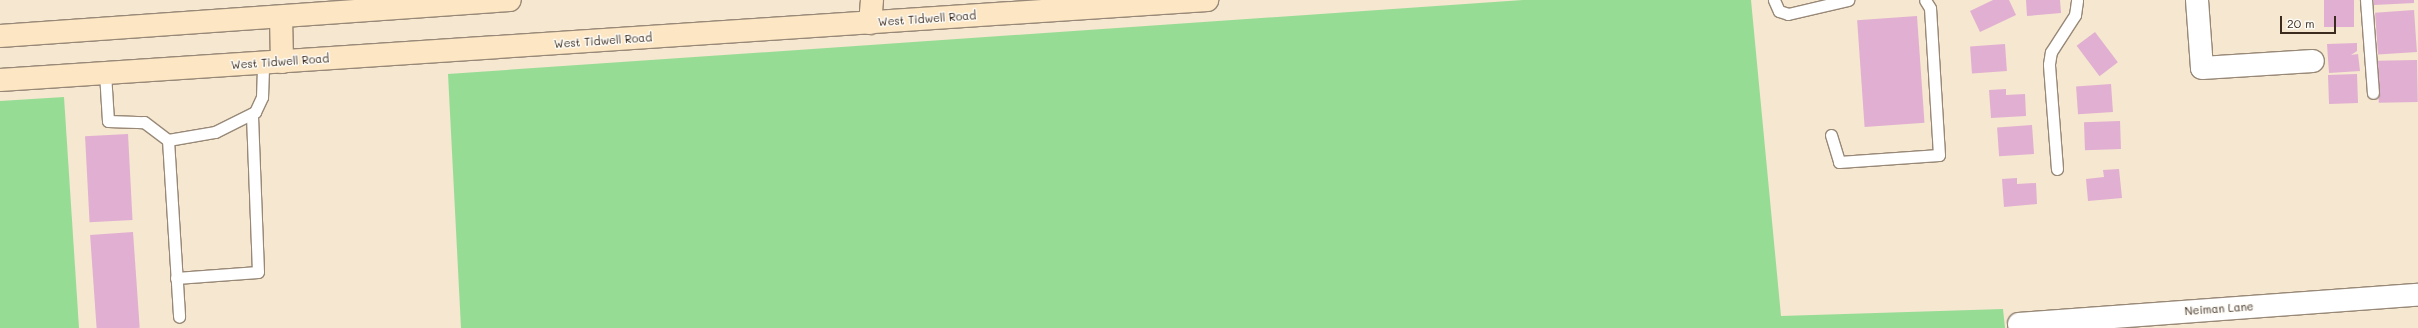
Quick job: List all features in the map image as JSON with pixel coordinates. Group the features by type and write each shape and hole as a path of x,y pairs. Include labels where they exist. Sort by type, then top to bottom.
{"main road":[{"path":"0,36 510,0"},
{"path":"870,23 872,0"},
{"name":"West Tidwell Road","path":"0,80 1207,0"},
{"path":"272,63 281,17"}],"street":[{"path":"2197,0 2202,68 2313,61"},
{"name":"Neiman Lane","path":"2019,324 2418,295"}],"lane":[{"path":"1774,0 1779,11 1788,14 1848,0"},
{"path":"1831,135 1839,162 1939,155 1930,8 1925,0"},
{"path":"2057,169 2049,64 2051,52 2075,15 2077,0"},
{"path":"2366,0 2373,93"},
{"path":"176,278 258,272 252,114 262,97 272,63"},
{"path":"105,73 108,121 144,122 168,140 215,132 252,114"},
{"path":"168,140 179,317"}],"green space":[{"path":"1523,0 1751,0 1781,316 2003,309 2005,328 461,328 448,74"},
{"path":"64,97 79,328 0,328 0,101"}],"building":[{"path":"1993,0 2009,0 2016,15 1980,32 1970,11"},
{"path":"2026,0 2060,0 2061,13 2027,16"},
{"path":"2324,0 2354,0 2354,27 2324,27"},
{"path":"2373,0 2414,0 2414,3 2374,5"},
{"path":"2414,10 2417,52 2378,55 2375,13"},
{"path":"1917,16 1924,123 1865,127 1857,20"},
{"path":"2095,32 2118,62 2100,76 2077,46"},
{"path":"2357,43 2357,51 2351,55 2358,54 2360,71 2329,73 2327,44"},
{"path":"2005,44 2007,71 1972,73 1970,46"},
{"path":"2417,60 2418,102 2379,103 2378,61"},
{"path":"2357,74 2358,103 2329,104 2328,75"},
{"path":"2111,84 2113,112 2078,114 2076,86"},
{"path":"2006,89 2006,95 2025,94 2026,116 1991,118 1989,90"},
{"path":"2120,121 2121,149 2085,150 2084,122"},
{"path":"2032,125 2034,154 1999,156 1997,127"},
{"path":"128,134 133,220 90,222 85,136"},
{"path":"2119,169 2122,198 2088,201 2086,179 2104,177 2103,170"},
{"path":"2017,178 2017,184 2036,183 2037,204 2004,207 2002,179"},
{"path":"133,232 140,328 97,328 90,235"}]}
